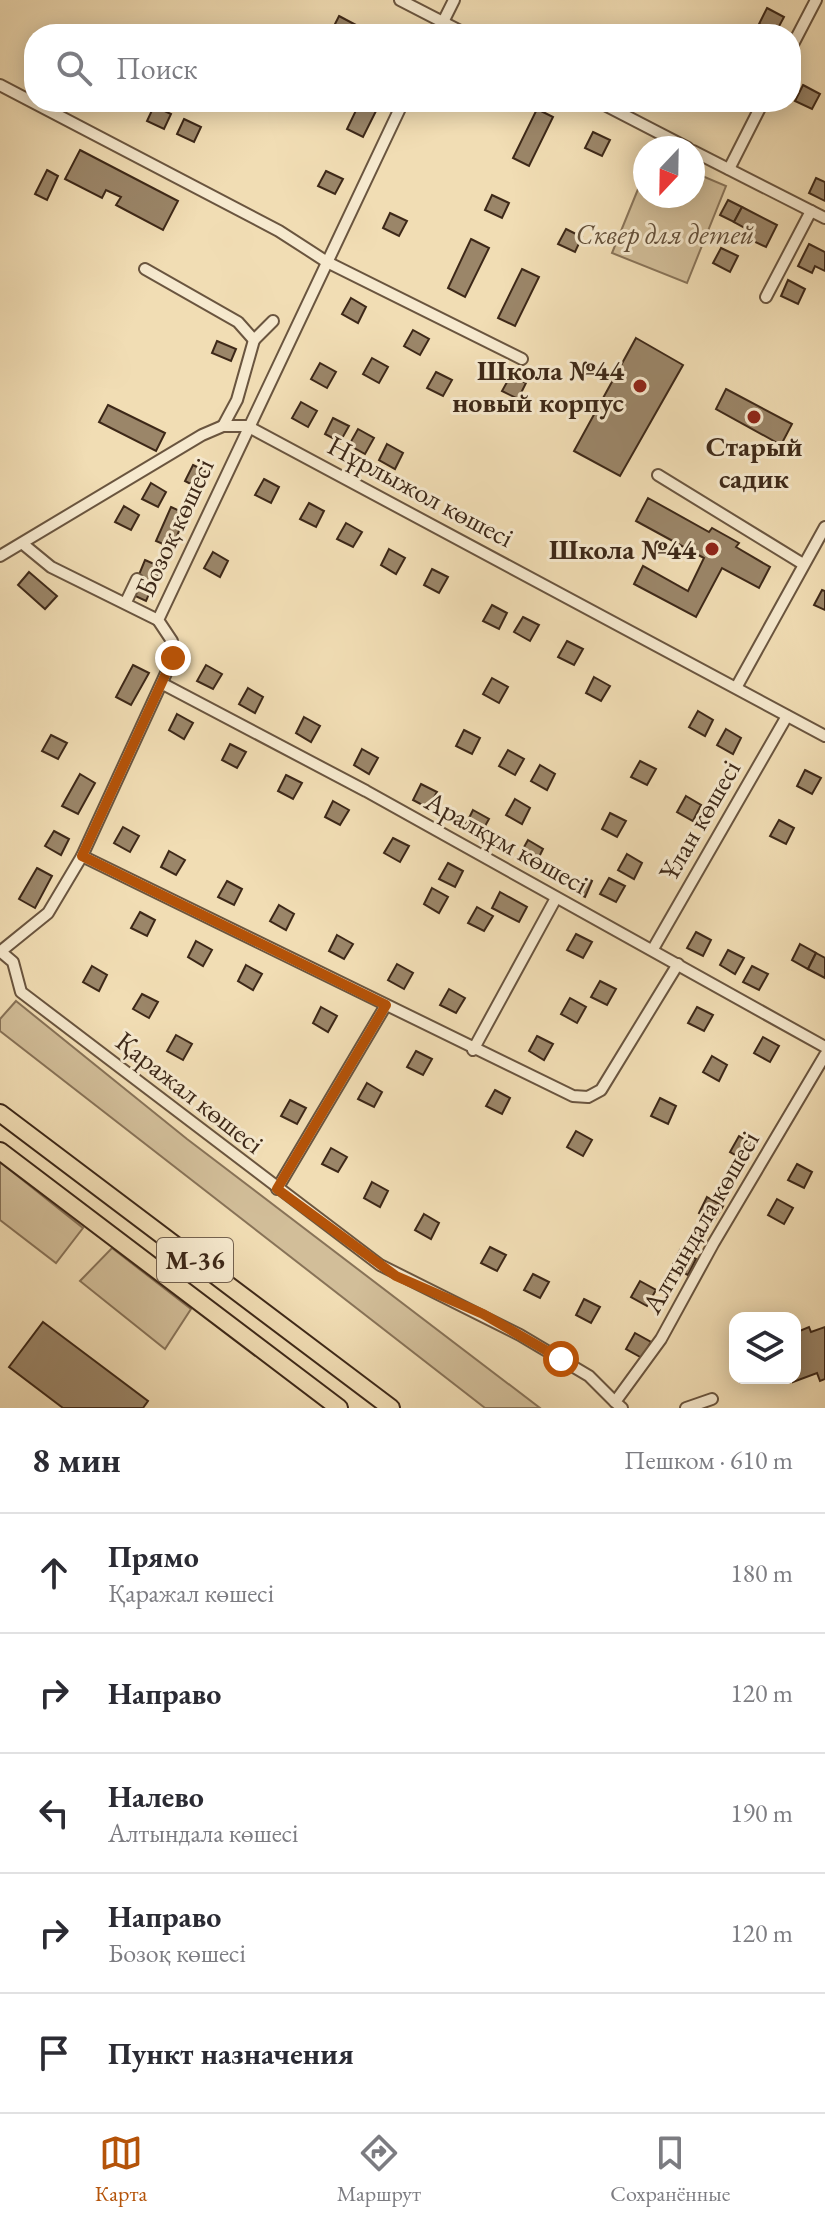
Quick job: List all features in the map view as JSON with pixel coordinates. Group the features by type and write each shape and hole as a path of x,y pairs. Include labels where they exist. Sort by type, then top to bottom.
{"main road":[{"name":"M-36","path":"0,1113 391,1408"},
{"name":"M-36","path":"0,1151 339,1408"}],"street":[{"path":"400,0 447,24"},
{"path":"443,22 454,0"},
{"path":"801,29 816,0"},
{"path":"0,85 24,98"},
{"path":"52,112 279,231 327,262 522,359"},
{"name":"Бозоқ көшесі","path":"0,951 48,913 82,856 173,658 172,641 158,620 247,426 398,112"},
{"path":"618,112 665,136"},
{"path":"729,169 758,112"},
{"path":"705,157 825,218"},
{"path":"766,297 811,211"},
{"path":"145,269 238,322 254,340"},
{"path":"223,426 237,400 254,340 273,321"},
{"path":"0,556 202,435 223,426 247,426"},
{"name":"Нұрлыжол көшесі","path":"247,426 737,686 825,736"},
{"path":"658,475 803,564"},
{"path":"737,686 825,527"},
{"path":"23,544 51,567 158,620"},
{"path":"126,602 137,579"},
{"name":"Аралқұм көшесі","path":"163,684 366,791 825,1047"},
{"name":"Ұлан көшесі","path":"653,949 787,716"},
{"path":"82,856 473,1050 573,1096 588,1097 601,1090 678,964"},
{"path":"473,1050 556,898"},
{"name":"Қаражал көшесі","path":"0,951 13,962 21,992 277,1189 396,1276 520,1335 589,1376 618,1405"},
{"path":"277,1189 386,1005"},
{"name":"Алтындала көшесі","path":"618,1405 661,1339 713,1244 825,1055"},
{"path":"686,1408 712,1399"}],"green space":[{"name":"Сквер для детей","path":"705,177 726,186 687,283 612,253 633,201 633,208 705,208"},
{"path":"16,1001 187,1139 540,1408 485,1408 0,1031 0,1019"},
{"path":"0,1162 83,1228 56,1263 0,1220"},
{"path":"112,1248 191,1309 165,1349 80,1281"}],"building":[{"path":"767,8 784,17 780,24 759,24"},
{"path":"339,16 354,24 335,24"},
{"path":"803,85 820,94 812,109 801,104"},
{"path":"151,112 171,114 164,129 147,121"},
{"path":"355,112 376,112 363,137 347,129"},
{"path":"536,112 553,117 529,166 513,158"},
{"path":"184,119 201,127 194,142 177,134"},
{"path":"593,132 610,140 602,156 585,148"},
{"path":"80,150 178,201 163,230 116,205 121,197 106,190 102,198 65,179"},
{"path":"47,170 58,176 47,200 35,194"},
{"path":"326,171 343,179 335,194 318,186"},
{"path":"816,178 825,182 825,201 809,193"},
{"path":"492,195 509,203 502,218 485,210"},
{"path":"728,200 742,207 734,222 720,215"},
{"path":"742,207 777,225 766,247 749,239 752,232 734,222"},
{"path":"390,213 407,221 399,236 383,228"},
{"path":"566,229 582,237 575,252 558,244"},
{"path":"471,239 489,248 465,297 448,288"},
{"path":"809,244 825,252 825,271 815,266 812,273 798,266"},
{"path":"721,248 738,256 730,272 713,263"},
{"path":"522,269 539,277 515,326 498,318"},
{"path":"788,280 805,289 798,304 781,296"},
{"path":"351,298 366,307 358,323 342,314"},
{"path":"413,330 429,339 420,355 404,346"},
{"path":"636,338 683,365 620,476 574,451"},
{"path":"217,341 236,349 231,361 212,353"},
{"path":"372,358 388,367 379,383 363,374"},
{"path":"320,363 336,372 327,388 311,379"},
{"path":"436,372 452,380 443,396 427,388"},
{"path":"511,375 526,383 518,399 502,391"},
{"name":"Старый садик","path":"726,389 792,424 781,445 716,409"},
{"path":"301,402 317,411 308,427 292,418"},
{"path":"108,405 165,433 156,451 99,422"},
{"path":"333,418 349,426 340,442 325,434"},
{"path":"358,429 374,438 365,454 349,445"},
{"path":"387,444 403,453 395,469 379,460"},
{"path":"193,465 209,473 200,489 185,481"},
{"path":"264,479 279,487 271,503 255,495"},
{"path":"151,483 166,492 158,507 142,499"},
{"path":"648,498 709,532 712,528 739,543 736,547 770,567 759,588 722,568 696,617 634,584 643,566 688,591 704,558 636,521"},
{"path":"309,503 324,511 316,527 300,519"},
{"path":"124,506 139,515 131,530 115,522"},
{"path":"171,507 186,514 172,548 156,541"},
{"path":"346,523 362,532 353,547 337,539"},
{"path":"389,549 405,558 396,574 381,565"},
{"path":"213,552 228,561 220,577 204,568"},
{"path":"145,560 161,567 146,601 131,594"},
{"path":"432,569 448,577 439,593 424,585"},
{"path":"29,572 57,596 45,609 18,585"},
{"path":"822,590 825,591 825,610 814,605"},
{"path":"492,605 507,613 499,629 483,621"},
{"path":"523,617 539,625 530,641 514,632"},
{"path":"567,641 583,649 574,665 558,657"},
{"path":"133,665 149,673 131,705 116,697"},
{"path":"206,665 222,674 213,689 197,681"},
{"path":"594,677 610,686 601,701 586,693"},
{"path":"492,678 508,687 499,703 483,694"},
{"path":"248,688 263,697 255,713 239,704"},
{"path":"698,711 713,720 705,736 689,727"},
{"path":"177,714 193,723 184,739 169,730"},
{"path":"304,717 320,726 311,742 296,733"},
{"path":"726,729 741,738 733,754 717,745"},
{"path":"464,730 480,738 472,754 456,746"},
{"path":"51,735 67,743 58,759 42,751"},
{"path":"230,744 246,752 237,768 222,760"},
{"path":"362,749 378,758 369,774 354,765"},
{"path":"508,750 524,759 515,775 499,766"},
{"path":"640,761 656,769 647,785 631,777"},
{"path":"540,765 555,774 547,790 531,781"},
{"path":"805,770 821,778 812,794 797,786"},
{"path":"80,774 95,783 78,814 62,806"},
{"path":"286,775 302,783 293,799 278,791"},
{"path":"421,784 437,792 428,808 413,800"},
{"path":"686,796 701,805 693,821 677,812"},
{"path":"515,799 530,808 522,824 506,815"},
{"path":"333,801 349,810 340,825 325,817"},
{"path":"473,810 489,819 480,835 465,826"},
{"path":"610,813 626,821 617,837 602,829"},
{"path":"779,820 794,828 786,844 770,836"},
{"path":"123,827 139,836 130,852 114,843"},
{"path":"54,831 69,839 61,855 45,846"},
{"path":"393,838 409,846 400,862 384,853"},
{"path":"528,840 543,849 535,865 519,856"},
{"path":"169,851 185,860 176,875 161,867"},
{"path":"627,854 642,863 634,879 618,870"},
{"path":"448,863 463,871 455,887 439,879"},
{"path":"37,868 52,876 35,908 19,899"},
{"path":"584,877 592,881 585,897 576,893"},
{"path":"609,878 625,886 616,902 600,894"},
{"path":"227,881 242,889 234,905 218,897"},
{"path":"432,888 448,897 439,913 424,904"},
{"path":"500,892 527,907 519,922 492,908"},
{"path":"279,905 294,914 286,930 270,921"},
{"path":"477,907 493,916 484,931 468,923"},
{"path":"140,912 155,920 147,936 131,928"},
{"path":"696,932 711,940 703,956 687,948"},
{"path":"576,934 592,942 583,958 567,950"},
{"path":"337,935 353,944 344,959 329,951"},
{"path":"196,941 212,950 203,966 188,957"},
{"path":"800,944 816,953 808,969 792,960"},
{"path":"728,950 744,958 735,974 720,965"},
{"path":"816,953 825,958 825,978 808,969"},
{"path":"397,964 413,973 404,989 388,980"},
{"path":"246,965 262,974 253,990 238,981"},
{"path":"92,966 107,975 99,991 83,982"},
{"path":"752,966 768,974 759,990 743,982"},
{"path":"600,981 616,989 607,1005 591,997"},
{"path":"449,989 465,998 456,1013 440,1005"},
{"path":"142,994 158,1002 149,1018 133,1009"},
{"path":"570,998 586,1007 577,1023 561,1014"},
{"path":"321,1007 337,1016 328,1032 313,1023"},
{"path":"697,1007 713,1015 704,1031 688,1023"},
{"path":"176,1035 192,1044 183,1060 167,1051"},
{"path":"537,1036 553,1044 544,1060 529,1051"},
{"path":"763,1037 779,1046 770,1062 754,1053"},
{"path":"416,1051 432,1059 423,1075 407,1067"},
{"path":"712,1056 727,1065 719,1081 703,1072"},
{"path":"367,1083 382,1092 374,1107 358,1099"},
{"path":"495,1090 510,1098 502,1114 486,1106"},
{"path":"660,1098 676,1106 668,1124 651,1116"},
{"path":"290,1100 306,1108 297,1124 281,1116"},
{"path":"576,1131 592,1140 583,1156 567,1147"},
{"path":"739,1136 755,1145 746,1161 730,1152"},
{"path":"331,1148 347,1157 338,1172 322,1164"},
{"path":"797,1164 812,1172 804,1188 788,1180"},
{"path":"372,1182 388,1191 380,1207 364,1198"},
{"path":"707,1197 723,1206 714,1221 699,1213"},
{"path":"777,1199 793,1208 784,1224 768,1215"},
{"path":"424,1214 439,1223 431,1239 415,1230"},
{"path":"490,1247 506,1255 497,1271 481,1263"},
{"path":"680,1250 696,1259 688,1275 672,1266"},
{"path":"533,1274 549,1282 540,1298 524,1290"},
{"path":"640,1281 656,1290 647,1306 631,1297"},
{"path":"584,1299 600,1307 591,1323 576,1315"},
{"path":"43,1322 148,1401 143,1408 63,1408 9,1367"},
{"path":"809,1327 811,1332 825,1327 825,1379 820,1381 817,1373 801,1379 801,1330"},
{"path":"635,1333 651,1342 642,1358 626,1349"}],"place":[{"name":"Школа №44 новый корпус","path":"640,386"},
{"name":"Старый садик","path":"754,417"},
{"name":"Школа №44","path":"712,549"}],"route":[{"path":"173,658 82,856 386,1005 277,1189 304,1205 396,1276 425,1287 447,1301 483,1314 561,1359"}]}
